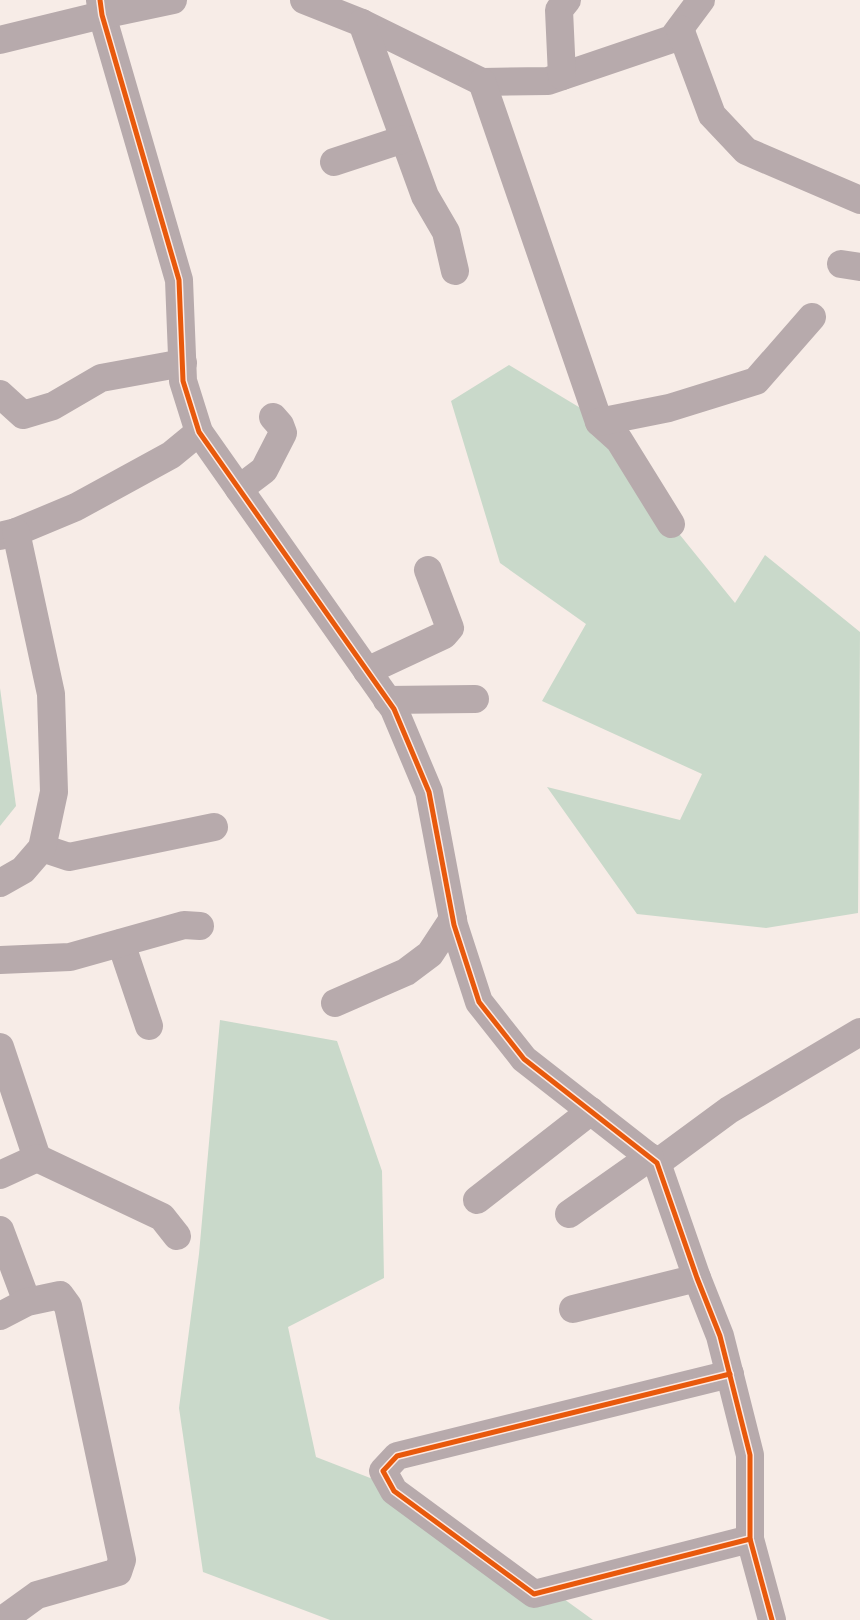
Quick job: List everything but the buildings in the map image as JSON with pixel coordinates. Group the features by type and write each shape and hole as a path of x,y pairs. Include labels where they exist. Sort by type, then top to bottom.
{"street":[{"path":"0,40 101,7 173,0"},
{"path":"304,0 362,23 482,82 548,81 672,39 701,0"},
{"path":"562,76 559,10 567,0"},
{"path":"101,7 179,280 184,381 199,432 394,709 429,792 453,920 479,1002 524,1059 654,1160 720,1336 730,1374 750,1455 750,1539 772,1620"},
{"path":"362,23 425,196 446,232 455,271"},
{"path":"680,29 712,116 746,151 860,200"},
{"path":"482,82 599,422 619,440 671,524"},
{"path":"334,162 404,139"},
{"path":"599,422 669,408 756,381 812,317"},
{"path":"0,394 23,415 53,406 101,378 183,363"},
{"path":"239,489 264,470 283,433 280,425 273,417"},
{"path":"0,883 23,870 42,848 54,792 50,694 8,534 76,507 171,455 199,432"},
{"path":"367,671 444,635 450,628 428,570"},
{"path":"387,700 476,699"},
{"path":"42,848 69,857 214,827"},
{"path":"335,1003 406,972 430,954 453,920"},
{"path":"0,960 70,957 184,925 200,926"},
{"path":"121,943 149,1026"},
{"path":"569,1214 730,1110 860,1032"},
{"path":"0,1047 37,1158 162,1217 177,1236"},
{"path":"478,1200 590,1111"},
{"path":"0,1175 37,1158"},
{"path":"0,1230 27,1302"},
{"path":"573,1309 697,1278"},
{"path":"0,1316 27,1302 60,1295 68,1306 122,1560 118,1572 37,1595 6,1611"},
{"path":"730,1374 397,1456 383,1471 394,1491 534,1594 750,1539"}],"green space":[{"path":"509,365 617,430 663,514 735,603 765,555 860,632 858,913 766,928 637,914 547,787 680,820 702,774 542,701 586,624 500,563 451,401"},
{"path":"0,688 16,806 0,826"},
{"path":"220,1020 337,1041 382,1171 384,1278 288,1327 316,1457 427,1500 593,1620 330,1620 203,1572 179,1408 199,1254"}],"cycle path":[{"path":"100,0 102,15 179,280 183,381 199,432 394,709 429,792 454,925 479,1002 524,1059 657,1163 697,1278 720,1336 750,1455 750,1539 772,1620"},
{"path":"730,1374 397,1456 383,1471 394,1491 534,1594 750,1539"}]}
